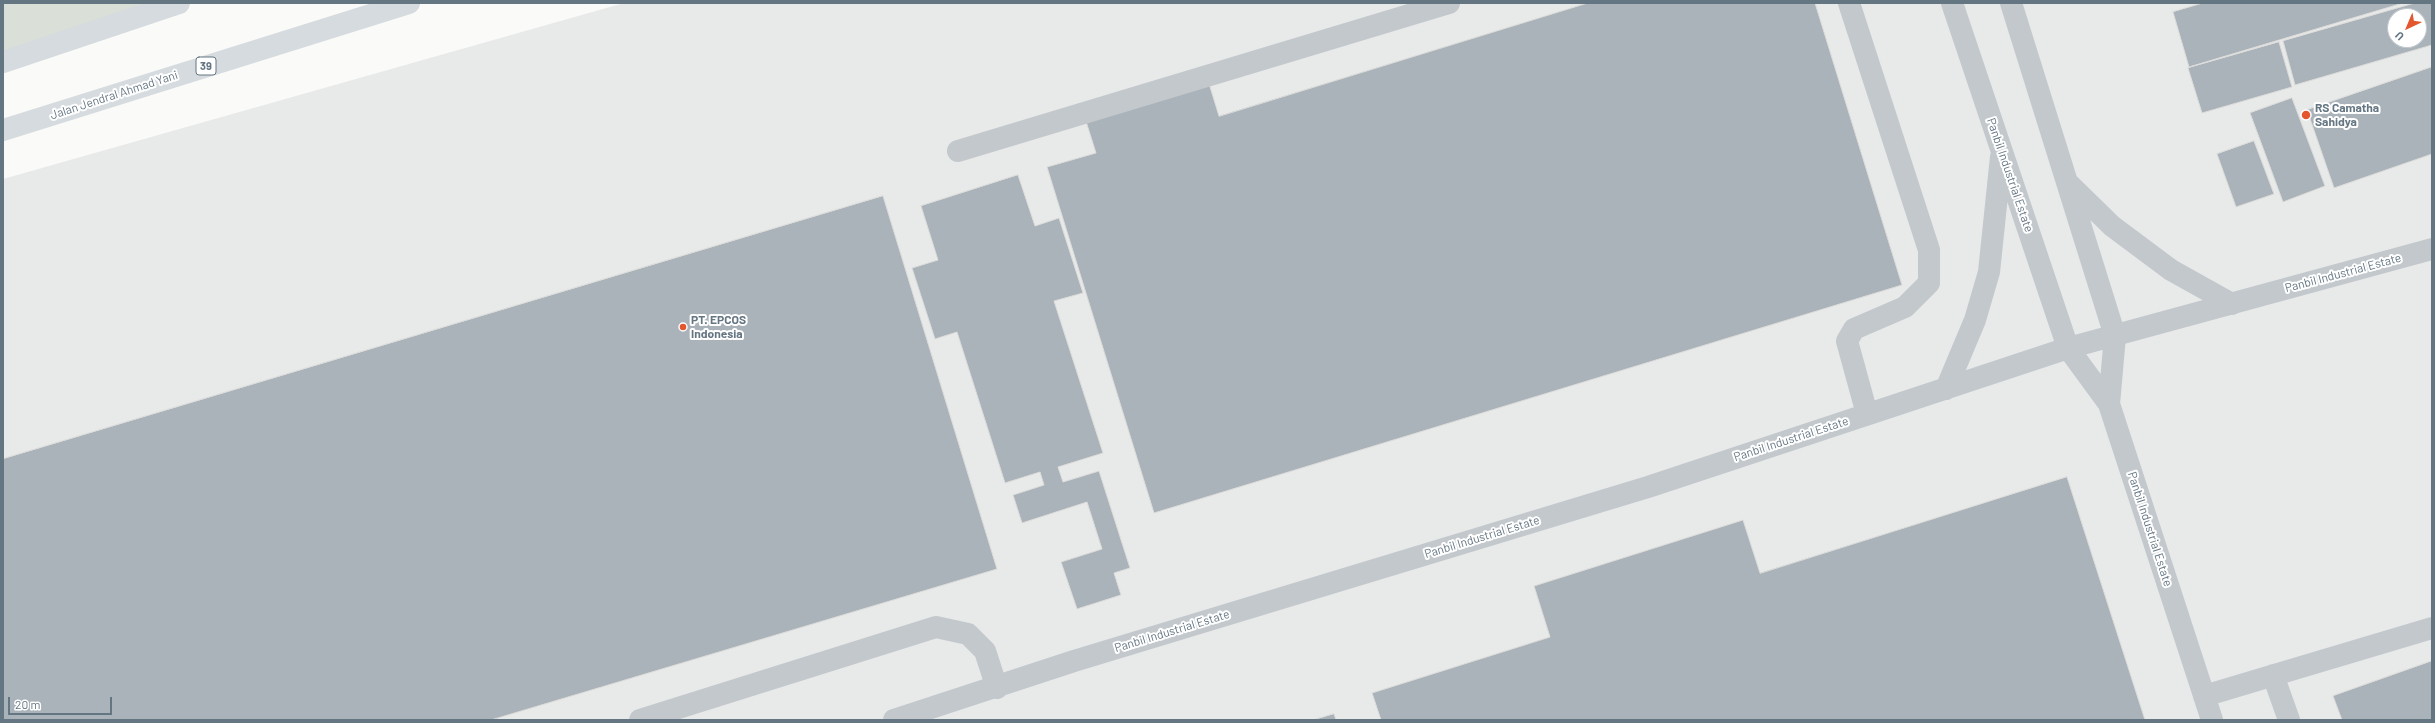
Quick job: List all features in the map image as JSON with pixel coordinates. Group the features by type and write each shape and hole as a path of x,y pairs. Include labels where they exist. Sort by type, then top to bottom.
{"highway":[{"path":"3,62 179,3"},
{"name":"Jalan Jendral Ahmad Yani","path":"3,130 409,3"}],"lane":[{"path":"958,151 1449,3"},
{"path":"1849,3 1929,250 1929,283 1905,307 1854,329 1847,342 1866,414"},
{"name":"Panbil Industrial Estate","path":"1952,3 2068,348 2109,404 2212,720"},
{"path":"2012,3 2115,336 2109,404"},
{"path":"1946,389 1975,320 1989,272 2002,149"},
{"path":"2068,183 2112,226 2171,270 2232,304"},
{"name":"Panbil Industrial Estate","path":"894,720 996,688 1074,661 1648,487 2068,348 2432,249"},
{"path":"640,720 936,627 968,634 985,651 996,688"},
{"path":"2204,696 2432,628"},
{"path":"2273,675 2289,720"}],"shaded area":[{"path":"3,3 158,3 3,55"},
{"path":"624,3 2432,3 2432,720 3,720 3,179"}],"building":[{"path":"1588,3 1815,3 1902,285 1154,513 1047,167 1096,153 1084,115 1207,77 1219,116"},
{"path":"2203,3 2403,3 2189,67 2173,12"},
{"path":"2415,3 2432,3 2432,45 2427,46 2427,8 2398,8"},
{"path":"2387,11 2387,48 2422,48 2295,85 2283,41"},
{"path":"2279,42 2292,87 2202,113 2188,68"},
{"path":"2432,67 2432,154 2334,188 2307,110"},
{"path":"2292,98 2325,186 2283,202 2250,113"},
{"path":"2254,141 2274,194 2236,207 2217,154"},
{"path":"1018,175 1035,226 1059,218 1083,293 1054,301 1103,453 1058,467 1063,482 1099,471 1130,568 1114,573 1121,595 1077,609 1061,562 1102,549 1087,502 1022,523 1013,495 1044,485 1040,472 1005,483 957,332 935,339 912,268 938,260 921,206"},
{"name":"PT. EPCOS Indonesia","path":"883,196 997,569 491,720 3,720 3,459"},
{"path":"2067,477 2145,720 1381,720 1372,693 1550,637 1534,586 1743,520 1760,573"},
{"path":"2432,661 2432,720 2342,720 2333,696"},
{"path":"1334,714 1336,720 1313,720"}],"place":[{"name":"RS Camatha Sahidya","path":"2306,115"},
{"name":"PT. EPCOS Indonesia","path":"683,327"}]}
